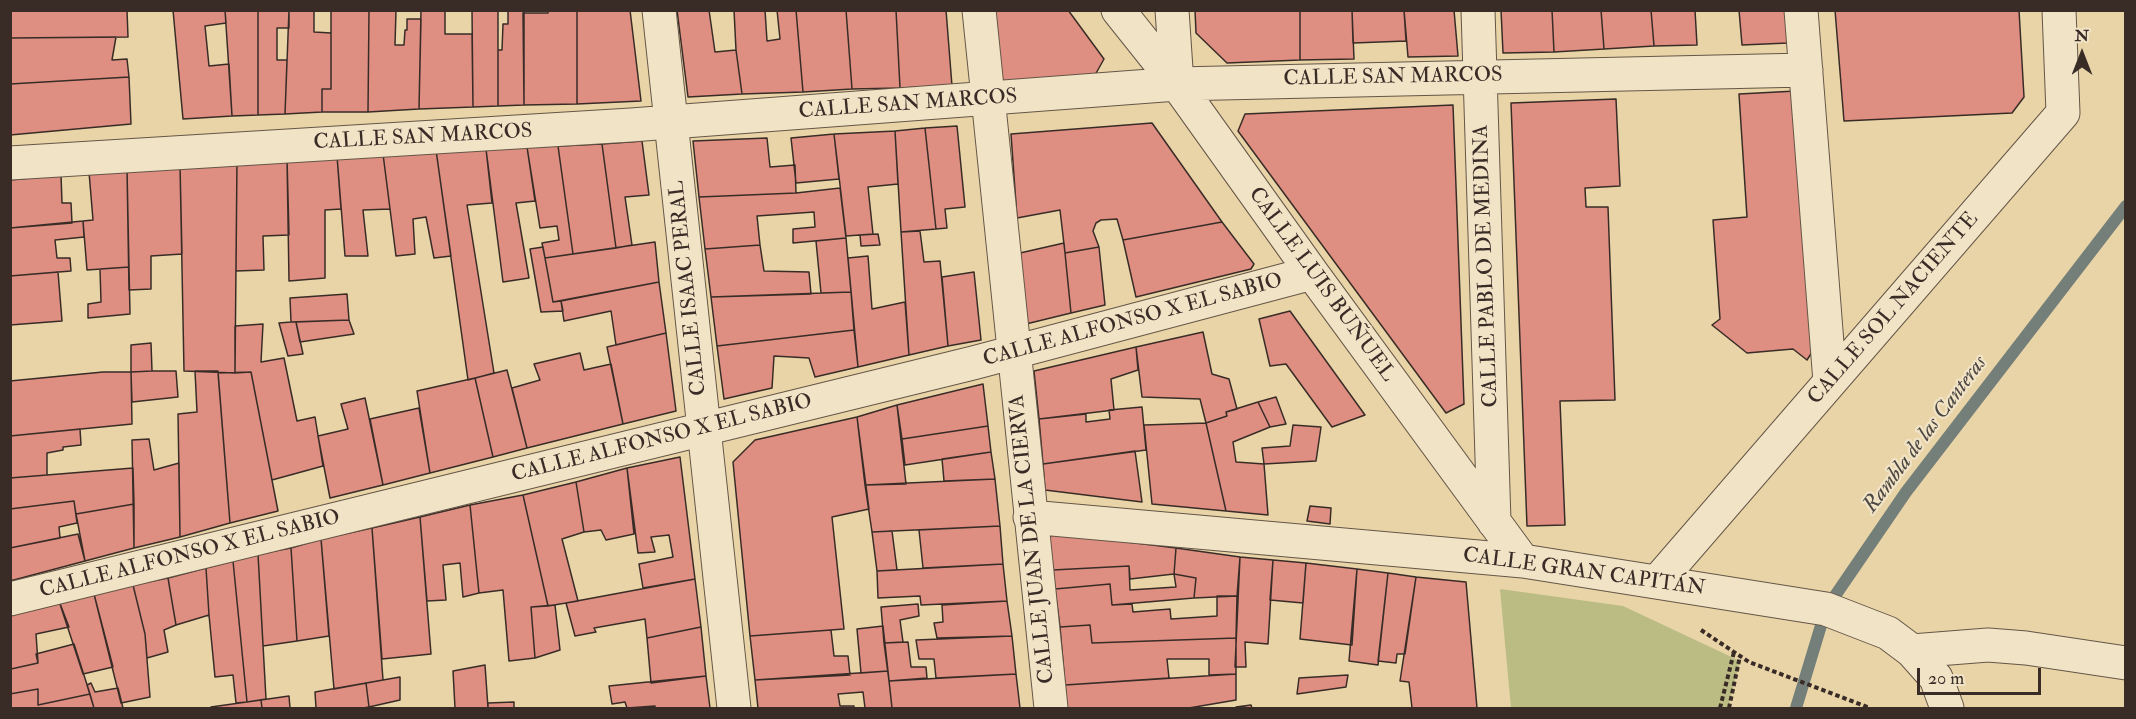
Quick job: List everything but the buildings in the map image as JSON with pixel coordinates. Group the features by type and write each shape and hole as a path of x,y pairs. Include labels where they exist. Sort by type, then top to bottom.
{"street":[{"name":"CALLE ISAAC PERAL","path":"659,10 734,708"},
{"name":"CALLE JUAN DE LA CIERVA","path":"978,10 1051,708"},
{"name":"CALLE LUIS BUÑUEL","path":"1118,10 1177,84 1522,561"},
{"path":"1172,10 1177,84"},
{"name":"CALLE PABLO DE MEDINA","path":"1478,10 1494,522"},
{"path":"1801,10 1830,382"},
{"name":"CALLE SOL NACIENTE","path":"1657,582 2063,113 2059,10"},
{"name":"CALLE SAN MARCOS","path":"10,163 671,123 1177,84 1806,70"},
{"name":"CALLE ALFONSO X EL SABIO","path":"10,599 1013,353 1312,273"},
{"name":"CALLE GRAN CAPITÁN","path":"1030,517 1522,561 1826,609 1888,633 1912,651 1936,678 1947,708"},
{"path":"1912,651 1988,645 2026,648 2126,663"}],"path":[{"path":"1720,708 1734,652"},
{"path":"1730,708 1740,656"},
{"path":"1749,662 1870,708"}],"green space":[{"path":"1500,589 1623,606 1740,661 1728,708 1511,708"}],"waterway":[{"name":"Rambla de las Canteras","path":"1796,708 1826,609 1906,492 2126,206"}]}
